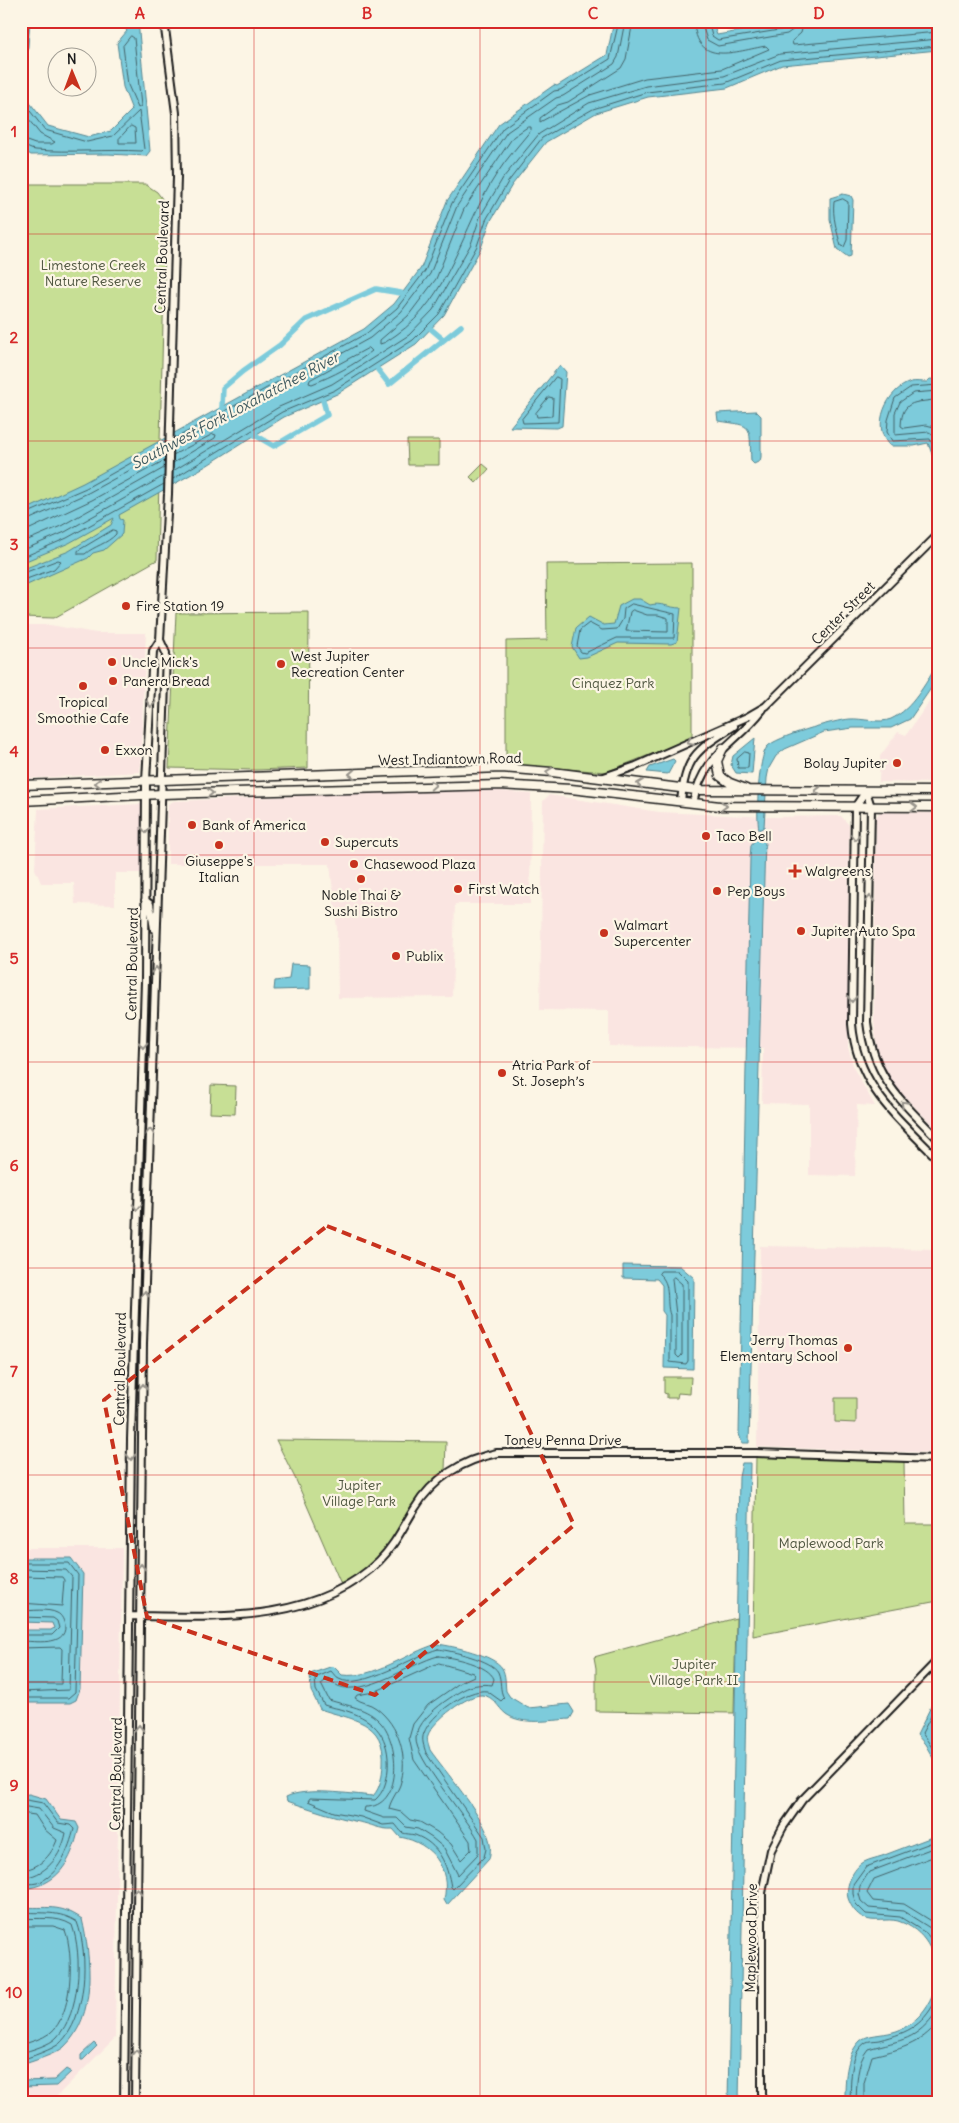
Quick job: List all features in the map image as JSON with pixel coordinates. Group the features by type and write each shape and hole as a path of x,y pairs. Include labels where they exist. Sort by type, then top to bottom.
{"main road":[{"path":"723,748 717,761 720,776 730,783 753,791"},
{"name":"West Indiantown Road","path":"21,786 502,768 696,790 938,792"},
{"name":"West Indiantown Road","path":"21,801 162,794 499,785 571,788 681,802 770,807 938,807"}],"street":[{"name":"Central Boulevard","path":"135,2102 143,1343 166,653 160,640 168,494 177,131 164,21"},
{"name":"Center Street","path":"693,803 700,777 723,748 752,724 766,706 938,536"},
{"name":"Central Boulevard","path":"124,2102 132,1375 144,997 146,781 153,651 160,640"},
{"name":"Center Street","path":"598,778 636,766 747,718 766,706"},
{"path":"681,802 688,764 698,751 747,718"},
{"path":"866,792 855,807 852,1024 856,1051 865,1076 880,1099 938,1159"},
{"path":"866,792 871,807 867,1022 871,1049 887,1084 938,1139"},
{"path":"146,900 150,904 156,948"},
{"path":"144,997 155,997"},
{"name":"Toney Penna Drive","path":"130,1616 209,1617 251,1615 295,1606 334,1591 355,1580 378,1562 397,1539 422,1497 441,1478 471,1460 497,1453 761,1454 938,1459"},
{"name":"Maplewood Drive","path":"762,2102 762,1893 771,1850 783,1827 802,1800 938,1660"}],"highlighted area":[{"path":"327,1226 458,1278 574,1525 375,1695 147,1617 104,1400"}],"shaded area":[{"path":"21,625 50,625 96,633 146,633 140,772 21,779"},
{"path":"938,689 938,783 879,782 880,756 898,732 906,735"},
{"path":"482,789 531,794 530,904 455,904 452,997 338,998 337,929 330,864 168,864 168,804 174,801"},
{"path":"549,795 659,812 769,817 841,816 849,825 848,1047 854,1069 875,1106 857,1105 855,1176 809,1175 809,1104 762,1103 763,1048 609,1046 609,1011 540,1010 543,801"},
{"path":"141,804 142,873 115,873 115,905 75,904 74,883 41,883 35,869 38,809"},
{"path":"880,812 938,813 938,1131 897,1089 885,1071 877,1049 874,1021 876,817"},
{"name":"Jerry Thomas Elementary School","path":"760,1246 938,1249 938,1453 757,1447"},
{"path":"21,1548 122,1548 115,2038 52,2101 21,2101"}],"green space":[{"name":"Limestone Creek Nature Reserve","path":"21,184 145,184 157,192 166,204 157,560 54,618 21,617"},
{"path":"407,440 439,440 439,465 408,465"},
{"path":"483,464 489,469 476,483 470,477"},
{"name":"Cinquez Park","path":"692,563 692,738 606,772 506,764 506,641 547,640 546,564"},
{"path":"309,612 308,768 256,770 169,768 176,613"},
{"path":"211,1085 236,1086 235,1114 210,1113"},
{"path":"664,1377 691,1377 690,1394 678,1393 677,1398 667,1398 667,1394 664,1393"},
{"path":"835,1398 856,1398 856,1423 835,1422"},
{"name":"Jupiter Village Park","path":"276,1440 446,1442 445,1470 418,1497 396,1534 382,1552 356,1575 341,1584 296,1480"},
{"name":"Maplewood Park","path":"756,1457 904,1461 905,1524 938,1524 938,1601 753,1636"},
{"name":"Jupiter Village Park II","path":"736,1618 734,1713 596,1711 596,1668 594,1657"}],"water":[{"path":"21,21 30,21 25,84 27,99 48,126 89,137 111,131 132,110 123,87 117,43 127,31 119,21 138,21 150,151 146,156 108,154 31,155 21,149"},
{"path":"392,21 451,21 418,24"},
{"name":"Southwest Fork Loxahatchee River","path":"614,21 712,21 717,35 799,21 938,21 938,50 782,65 727,88 648,97 596,113 546,142 512,185 490,222 481,248 444,315 416,344 337,394 284,417 206,466 119,515 120,519 123,520 122,534 104,550 93,553 88,558 21,586 21,570 69,551 111,525 114,518 69,543 21,563 21,512 83,483 364,329 394,304 421,268 447,201 499,124 554,85 557,86 607,55"},
{"path":"843,194 851,196 853,200 851,256 848,257 837,249 830,219 830,198"},
{"path":"560,365 566,372 562,426 557,428 510,427"},
{"path":"930,379 938,380 938,463 933,457 928,443 914,446 890,446 884,438 881,429 884,409 895,392 911,382 927,382"},
{"path":"756,411 761,416 761,457 760,461 754,464 751,461 748,429 738,424 718,421 717,413"},
{"path":"632,599 640,599 650,605 658,604 681,608 677,642 671,644 618,643 587,657 579,658 572,647 576,628 589,617 604,625 614,624 619,606"},
{"path":"938,664 938,678 910,719 891,728 853,728 824,732 785,749 776,756 769,768 767,778 764,827 759,830 758,800 760,774 767,747 793,734 832,722 850,719 881,721 891,719 899,715 912,702"},
{"path":"755,738 752,774 736,773 731,765 733,756"},
{"path":"673,759 675,761 668,774 647,772 650,767"},
{"path":"758,835 764,835 765,839 749,1443 742,1443 739,1434 750,858 751,845"},
{"path":"291,964 310,965 310,989 274,990 275,981 289,979"},
{"path":"623,1265 680,1266 694,1278 693,1369 664,1368 665,1315 662,1311 662,1285 657,1279 623,1278"},
{"path":"742,1463 750,1463 739,2102 728,2102 739,1477"},
{"path":"21,1558 71,1558 83,1574 80,1689 76,1700 70,1703 21,1703 21,1630 51,1630 54,1628 52,1623 21,1622"},
{"path":"437,1644 482,1655 498,1663 505,1676 506,1691 510,1697 528,1708 569,1704 574,1712 570,1719 520,1720 506,1714 493,1700 482,1695 468,1699 452,1709 431,1729 427,1739 430,1750 478,1816 488,1836 490,1845 489,1859 447,1905 444,1900 445,1878 442,1868 430,1851 411,1840 400,1837 393,1829 380,1828 323,1813 287,1801 286,1797 305,1792 373,1796 378,1789 382,1777 382,1749 379,1738 373,1730 364,1724 320,1709 311,1691 310,1674 333,1666 342,1675 366,1673"},
{"path":"938,1692 938,1767 925,1744 917,1735"},
{"path":"29,1794 46,1799 61,1820 76,1822 79,1828 72,1851 61,1870 45,1883 21,1889 21,1795"},
{"path":"938,1829 938,2102 845,2102 847,2070 855,2047 863,2039 901,2029 916,2019 932,1997 936,1980 932,1952 922,1937 915,1930 898,1921 872,1920 861,1916 854,1910 848,1898 849,1883 856,1868 864,1862 932,1837"},
{"path":"21,1907 59,1909 82,1919 88,1951 89,1986 87,2003 82,2019 75,2034 64,2047 43,2058 21,2065"},
{"path":"94,2043 97,2046 81,2060 81,2055"},
{"path":"66,2069 71,2072 56,2086 21,2087 21,2081 54,2080"}],"waterway":[{"name":"Southwest Fork Loxahatchee River","path":"222,407 223,388 243,371 280,345 306,320 376,289 401,293"},
{"path":"378,370 389,384 461,326"},
{"path":"431,329 444,340"},
{"path":"255,435 274,446 327,415 323,400"}],"place":[{"name":"Fire Station 19","path":"126,606"},
{"name":"Uncle Mick's","path":"112,662"},
{"name":"West Jupiter Recreation Center","path":"281,664"},
{"name":"Panera Bread","path":"113,681"},
{"name":"Tropical Smoothie Cafe","path":"83,686"},
{"name":"Exxon","path":"105,750"},
{"name":"Bolay Jupiter","path":"897,763"},
{"name":"Bank of America","path":"192,825"},
{"name":"Taco Bell","path":"706,836"},
{"name":"Supercuts","path":"325,842"},
{"name":"Giuseppe's Italian","path":"219,845"},
{"name":"Chasewood Plaza","path":"354,864"},
{"name":"Walgreens","path":"795,871"},
{"name":"Noble Thai & Sushi Bistro","path":"361,879"},
{"name":"First Watch","path":"458,889"},
{"name":"Pep Boys","path":"717,891"},
{"name":"Jupiter Auto Spa","path":"801,931"},
{"name":"Walmart Supercenter","path":"604,933"},
{"name":"Publix","path":"396,956"},
{"name":"Atria Park of St. Joseph’s","path":"502,1073"},
{"name":"Jerry Thomas Elementary School","path":"848,1348"}]}
